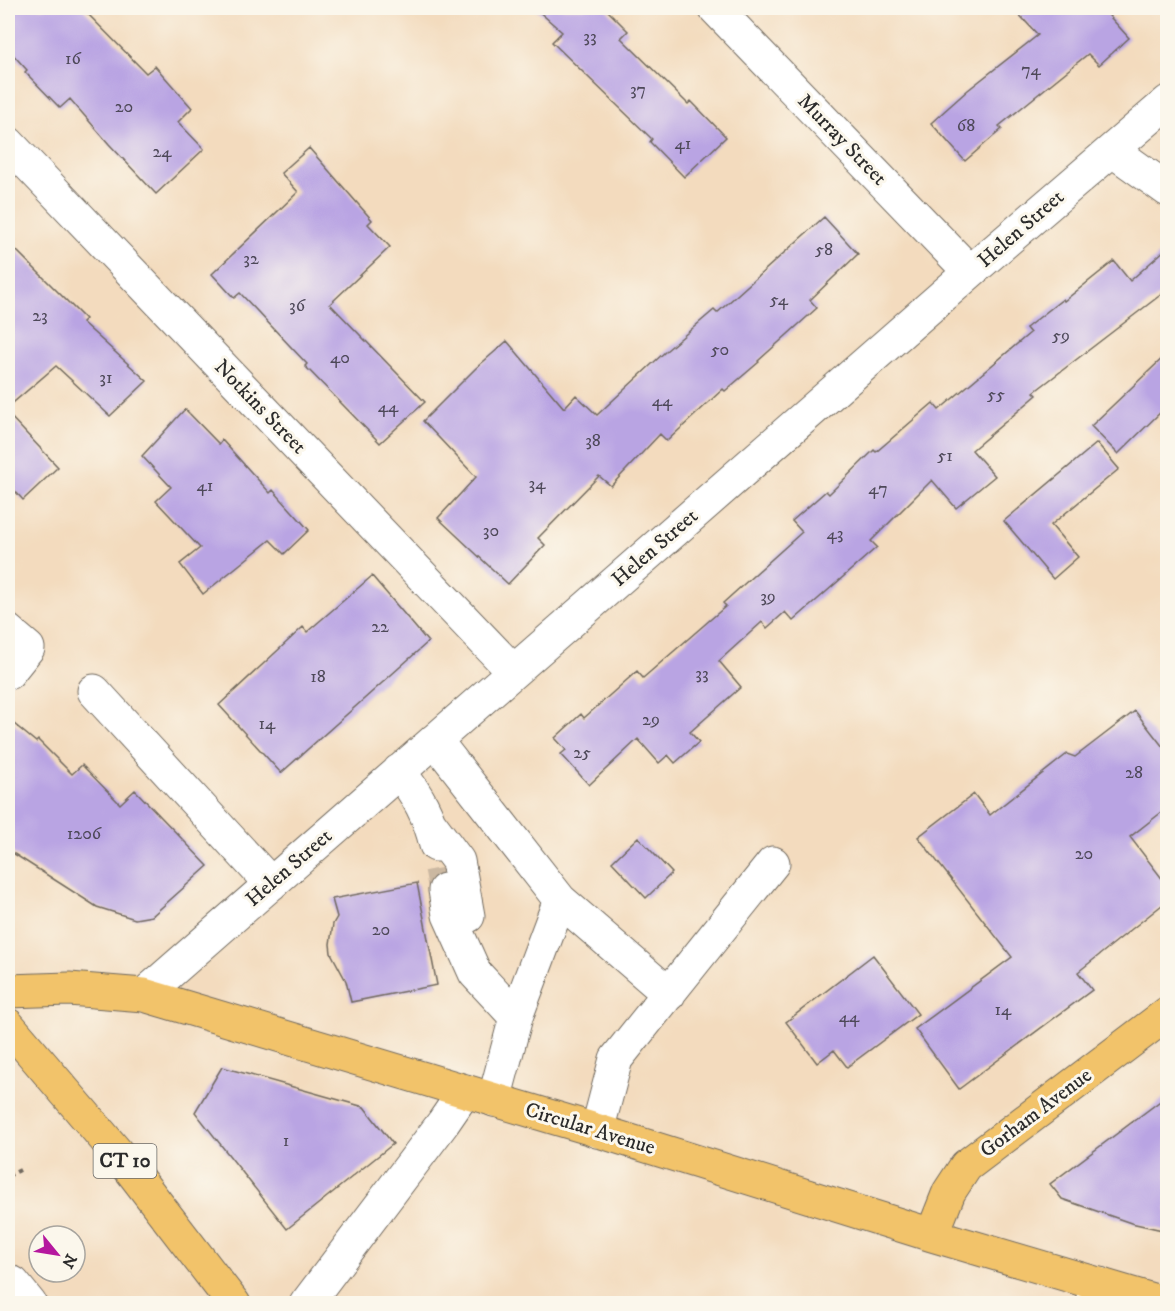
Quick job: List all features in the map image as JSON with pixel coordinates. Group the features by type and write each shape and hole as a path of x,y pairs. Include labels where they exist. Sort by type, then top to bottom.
{"main road":[{"name":"Circular Avenue","path":"8,991 69,989 144,995 597,1131 932,1235 1095,1294 1166,1304"},
{"name":"Gorham Avenue","path":"932,1235 949,1192 966,1166 1167,1013"},
{"name":"CT 10","path":"8,1025 124,1161 234,1304"}],"street":[{"name":"Murray Street","path":"715,8 970,272"},
{"name":"Helen Street","path":"144,995 1167,102"},
{"name":"Notkins Street","path":"8,143 513,671"},
{"path":"1112,150 1167,190"},
{"path":"8,632 28,648 8,673"},
{"path":"94,691 271,884"},
{"path":"435,740 560,900 669,994"},
{"path":"399,771 419,797 431,825 449,915 475,973 516,1017"},
{"path":"431,825 458,861 468,916 466,954"},
{"path":"597,1131 616,1059 773,863"},
{"path":"306,1304 436,1133 479,1096 516,1017 560,900"}],"path":[{"path":"8,1176 24,1168"}],"building":[{"path":"8,8 82,8 146,73 155,66 192,108 178,122 204,149 156,194 70,99 60,108 25,72 27,70 8,49"},
{"path":"535,8 605,8 628,31 621,38 688,104 691,101 726,137 684,177 650,142 652,139 552,42 562,32"},
{"path":"1013,8 1102,8 1129,38 1099,65 1088,54 999,126 1002,129 965,161 931,123 968,90 1038,35"},
{"path":"309,148 372,220 368,224 390,247 330,304 425,402 380,443 305,366 307,364 240,293 234,298 212,274 298,192 281,173"},
{"path":"824,217 858,254 810,300 817,308 759,362 725,391 723,389 667,441 660,434 611,486 599,476 538,538 545,545 508,584 438,518 476,477 423,421 476,368 507,341 564,408 576,395 597,415 666,351 714,310 717,313"},
{"path":"8,242 85,319 82,322 147,381 110,416 56,366 8,407"},
{"path":"1167,248 1167,290 1034,392 1037,395 972,450 995,476 956,508 932,480 871,541 877,547 793,621 785,612 767,628 762,622 719,661 741,687 690,732 699,742 675,763 668,755 659,763 638,739 589,785 561,754 566,750 555,738 581,714 584,718 637,671 643,678 726,606 723,603 802,532 792,521 826,491 829,494 874,450 876,452 933,403 939,410 1030,333 1026,328 1114,261 1130,281"},
{"path":"1167,354 1167,406 1118,454 1091,426"},
{"path":"185,409 219,444 222,440 270,493 273,490 309,530 284,554 270,540 203,594 180,564 200,548 156,501 171,487 142,456"},
{"path":"8,414 58,467 23,500 8,483"},
{"path":"1097,443 1119,469 1051,525 1078,557 1053,579 1004,521"},
{"path":"372,576 428,642 281,773 219,705 303,627 307,632"},
{"path":"1135,711 1167,752 1167,808 1130,837 1167,885 1167,901 1078,972 1092,990 959,1089 915,1029 1012,957 918,837 974,794 990,815 1067,754 1075,757"},
{"path":"8,719 36,742 38,740 72,774 82,765 120,804 135,790 208,866 152,916 135,919 97,907 8,850"},
{"path":"638,837 672,873 646,898 612,862"},
{"path":"417,883 437,985 351,1002 346,981 331,953 333,924 337,917 332,899"},
{"path":"873,955 918,1014 847,1067 834,1050 817,1063 786,1022"},
{"path":"222,1067 364,1107 393,1144 287,1229 195,1112"},
{"path":"1167,1096 1167,1231 1131,1223 1062,1199 1050,1184"}],"tunnel":[{"path":"441,868 445,890"}]}
